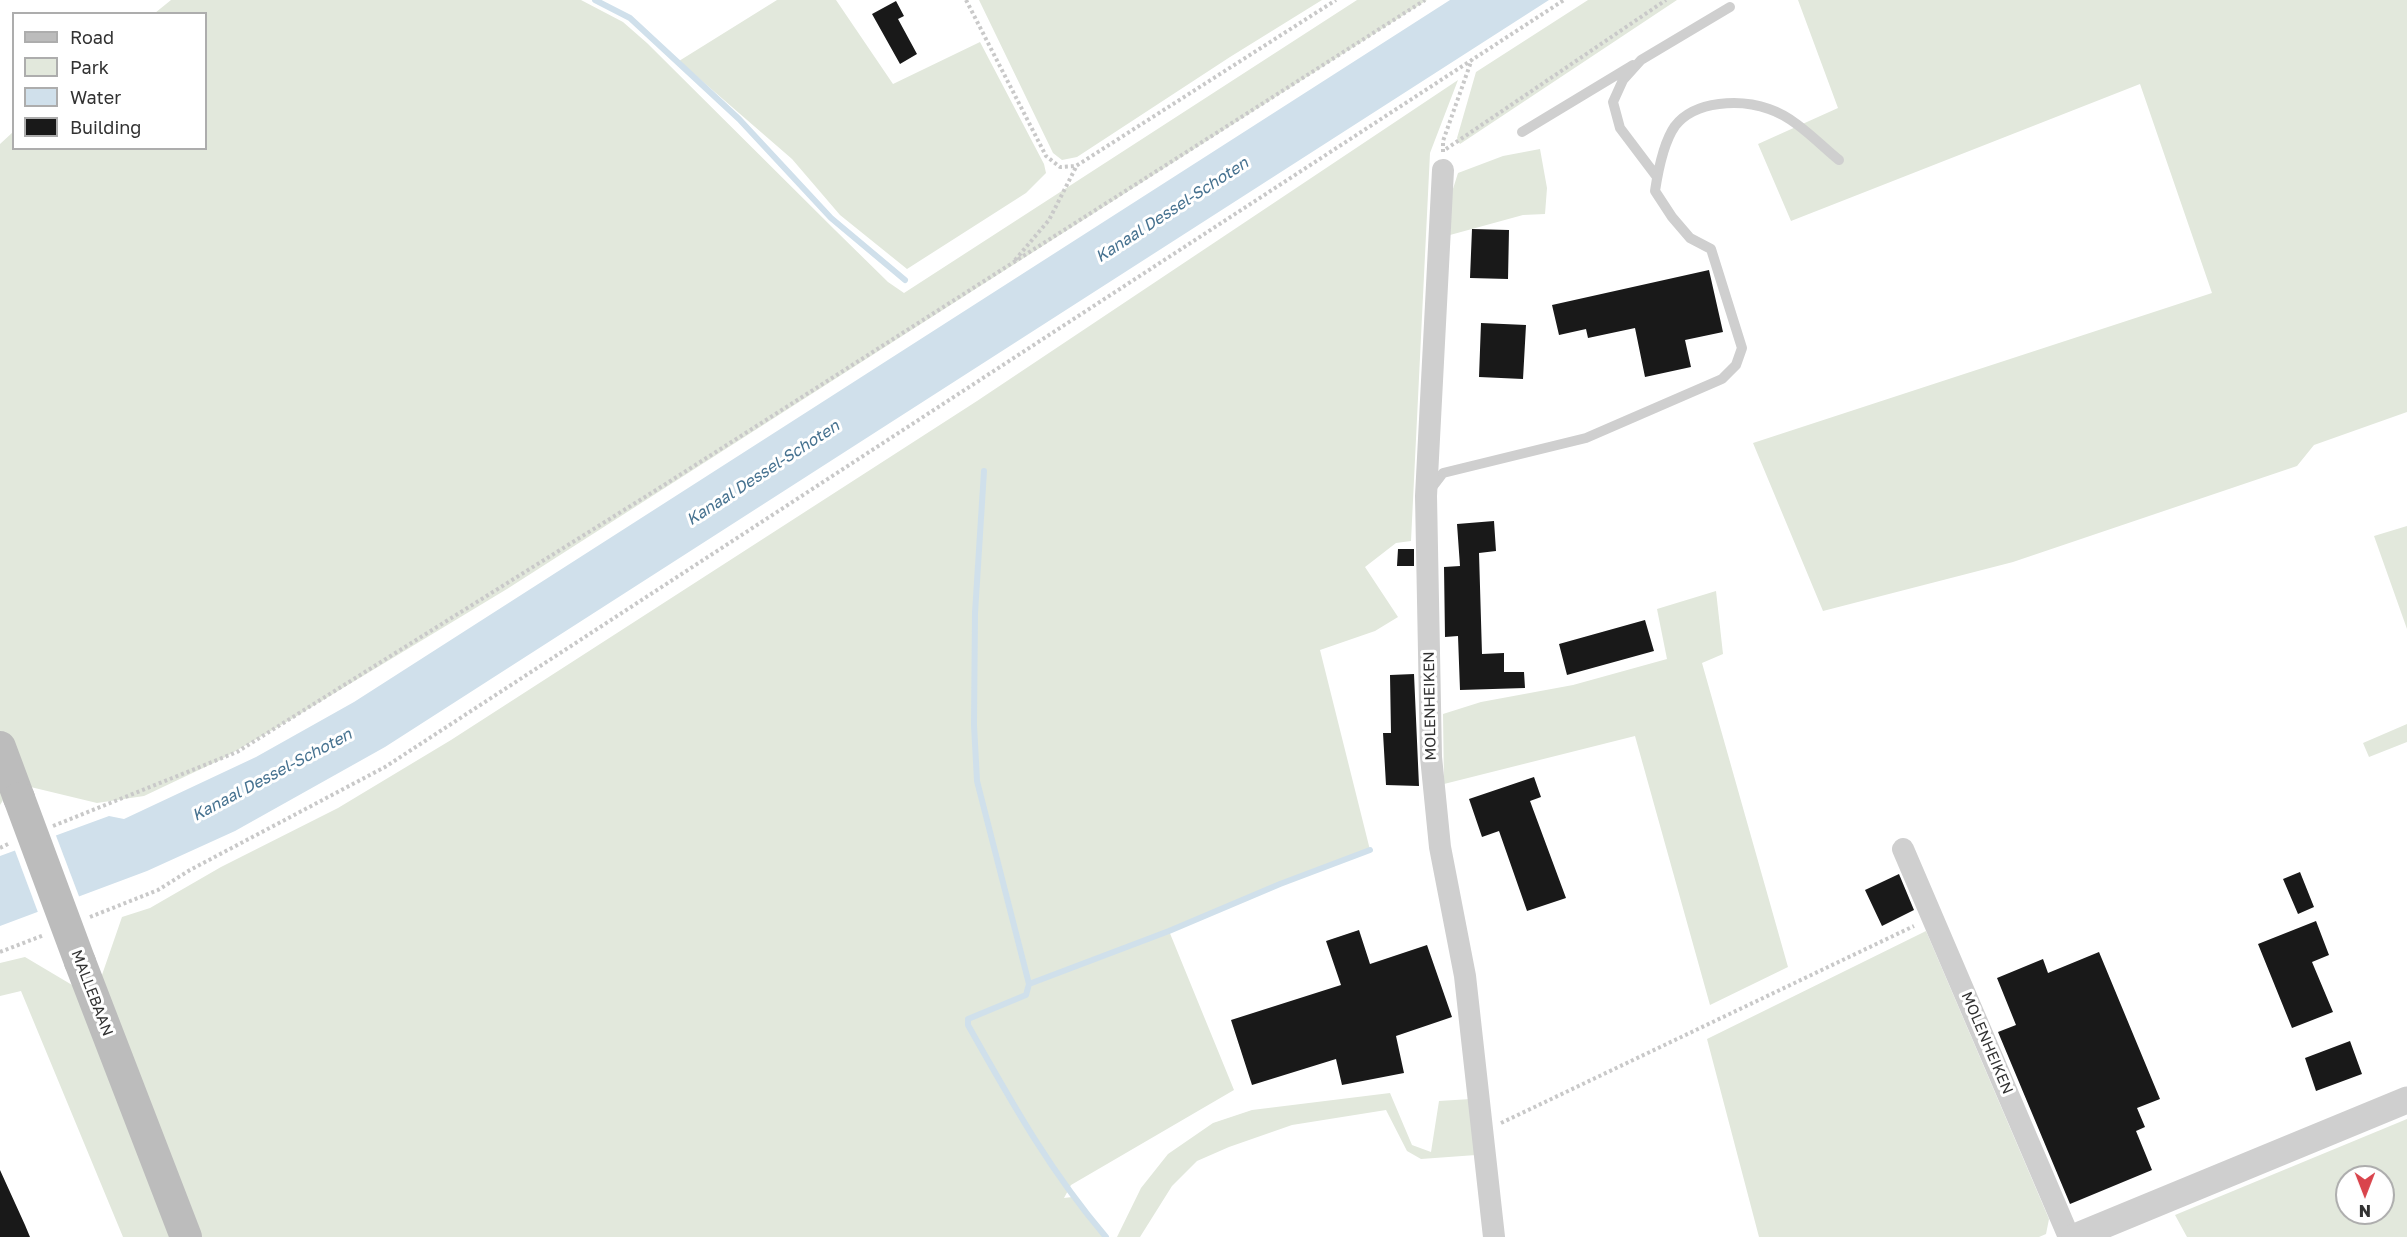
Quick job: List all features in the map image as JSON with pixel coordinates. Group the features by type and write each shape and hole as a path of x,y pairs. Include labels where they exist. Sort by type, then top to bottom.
{"main road":[{"name":"MALLEBAAN","path":"0,747 186,1237"}],"street":[{"name":"MOLENHEIKEN","path":"1443,160 1426,496 1431,757 1440,847 1465,976 1494,1237"},
{"name":"MOLENHEIKEN","path":"1903,849 2069,1237"},
{"path":"2075,1237 2407,1100"}],"lane":[{"path":"1522,132 1730,7"},
{"path":"1641,60 1623,80 1613,102 1620,128 1657,177"},
{"path":"1426,496 1443,473 1586,438 1722,379 1736,365 1742,348 1711,249 1690,238 1672,217 1656,191 1659,163 1675,126 1694,111 1719,104 1746,104 1770,109 1794,122 1839,160"}],"path":[{"path":"966,0 1046,156 1060,167 1076,166 1336,0"},
{"path":"103,806 237,752 664,486 1425,0"},
{"path":"85,919 158,890 190,870 385,767 1564,0"},
{"path":"1443,160 1666,0"},
{"path":"1443,160 1443,141 1472,58"},
{"path":"1010,265 1049,220 1076,166"},
{"path":"1482,1132 1934,917"},
{"path":"0,952 54,931"}],"green space":[{"path":"171,0 581,0 623,22 647,43 888,282 904,293 1357,0 1427,0 507,589 220,760 144,796 97,803 14,783 0,805 0,144 12,133 12,150 207,150 207,12 156,12"},
{"path":"777,0 836,0 893,84 980,42 1044,164 1046,173 1026,193 907,269 840,215 792,159 679,61"},
{"path":"979,0 1322,0 1077,157 1062,160 1053,153"},
{"path":"1588,0 1677,0 1460,144 1457,138 1476,72"},
{"path":"1798,0 2407,0 2407,412 2314,445 2297,466 2013,562 1823,611 1753,443 2212,293 2140,84 1791,221 1758,144 1838,108"},
{"path":"1458,80 1430,153 1411,541 1396,543 1365,567 1398,617 1375,631 1320,650 1370,850 1280,884 1169,931 1234,1090 1071,1185 1064,1198 1072,1197 1106,1237 123,1237 21,991 0,996 0,963 25,957 94,998 122,917 150,908 221,867 338,808 451,740 977,401"},
{"path":"1540,149 1547,188 1545,214 1523,215 1450,235 1452,192 1458,173 1503,156"},
{"path":"2407,526 2407,629 2374,536"},
{"path":"1716,591 1723,654 1702,663 1788,967 1710,1005 1635,736 1444,784 1443,714 1481,702 1573,685 1667,659 1657,609"},
{"path":"2407,724 2407,742 2369,757 2363,743"},
{"path":"1926,931 2049,1219 2046,1234 2039,1237 1759,1237 1707,1039"},
{"path":"1390,1093 1412,1145 1431,1152 1439,1101 1471,1099 1476,1155 1421,1159 1407,1151 1386,1110 1292,1125 1197,1161 1172,1186 1140,1237 1117,1237 1141,1188 1168,1154 1213,1123 1252,1110"},
{"path":"2407,1119 2407,1237 2187,1237 2175,1215"}],"water":[{"name":"Kanaal Dessel-Schoten","path":"1450,0 1549,0 385,747 235,831 147,871 0,926 0,856 109,816 124,819 256,757 354,702"}],"pier":[{"path":"55,833 80,899 39,915 14,848"}],"building":[{"path":"896,1 904,16 898,19 917,54 900,64 872,14"},
{"path":"1472,229 1509,230 1508,279 1470,278"},
{"path":"1709,270 1723,332 1685,340 1691,367 1645,377 1635,328 1588,338 1586,329 1559,335 1552,305"},
{"path":"1481,323 1526,325 1523,379 1479,377"},
{"path":"1494,521 1496,551 1479,553 1482,654 1504,653 1504,672 1524,672 1525,688 1460,690 1458,636 1445,637 1444,567 1460,566 1457,524"},
{"path":"1398,549 1414,549 1414,566 1397,566"},
{"path":"1645,620 1654,651 1567,675 1559,644"},
{"path":"1414,674 1419,786 1386,785 1383,733 1391,733 1390,675"},
{"path":"1534,777 1541,797 1530,801 1566,898 1527,911 1499,831 1482,837 1469,799"},
{"path":"2300,872 2314,907 2298,914 2283,879"},
{"path":"1899,874 1914,910 1882,926 1865,890"},
{"path":"2316,921 2329,955 2312,962 2333,1012 2292,1028 2258,944"},
{"path":"1359,930 1370,964 1427,945 1452,1017 1396,1036 1404,1073 1342,1085 1336,1059 1252,1085 1231,1020 1341,985 1326,941"},
{"path":"2099,952 2160,1099 2137,1108 2145,1127 2136,1131 2152,1170 2070,1204 1998,1032 2016,1025 1997,978 2043,959 2048,973"},
{"path":"2350,1041 2362,1074 2316,1091 2305,1058"},
{"path":"0,1170 25,1225 30,1237 0,1237"}],"waterway":[{"path":"595,0 630,18 739,119 831,218 905,280"},
{"path":"984,471 975,613 974,725 977,781 1029,984 1026,995 968,1019 968,1025 1049,1161 1085,1212 1106,1237"},
{"path":"1029,984 1169,931 1280,884 1370,850"}]}
